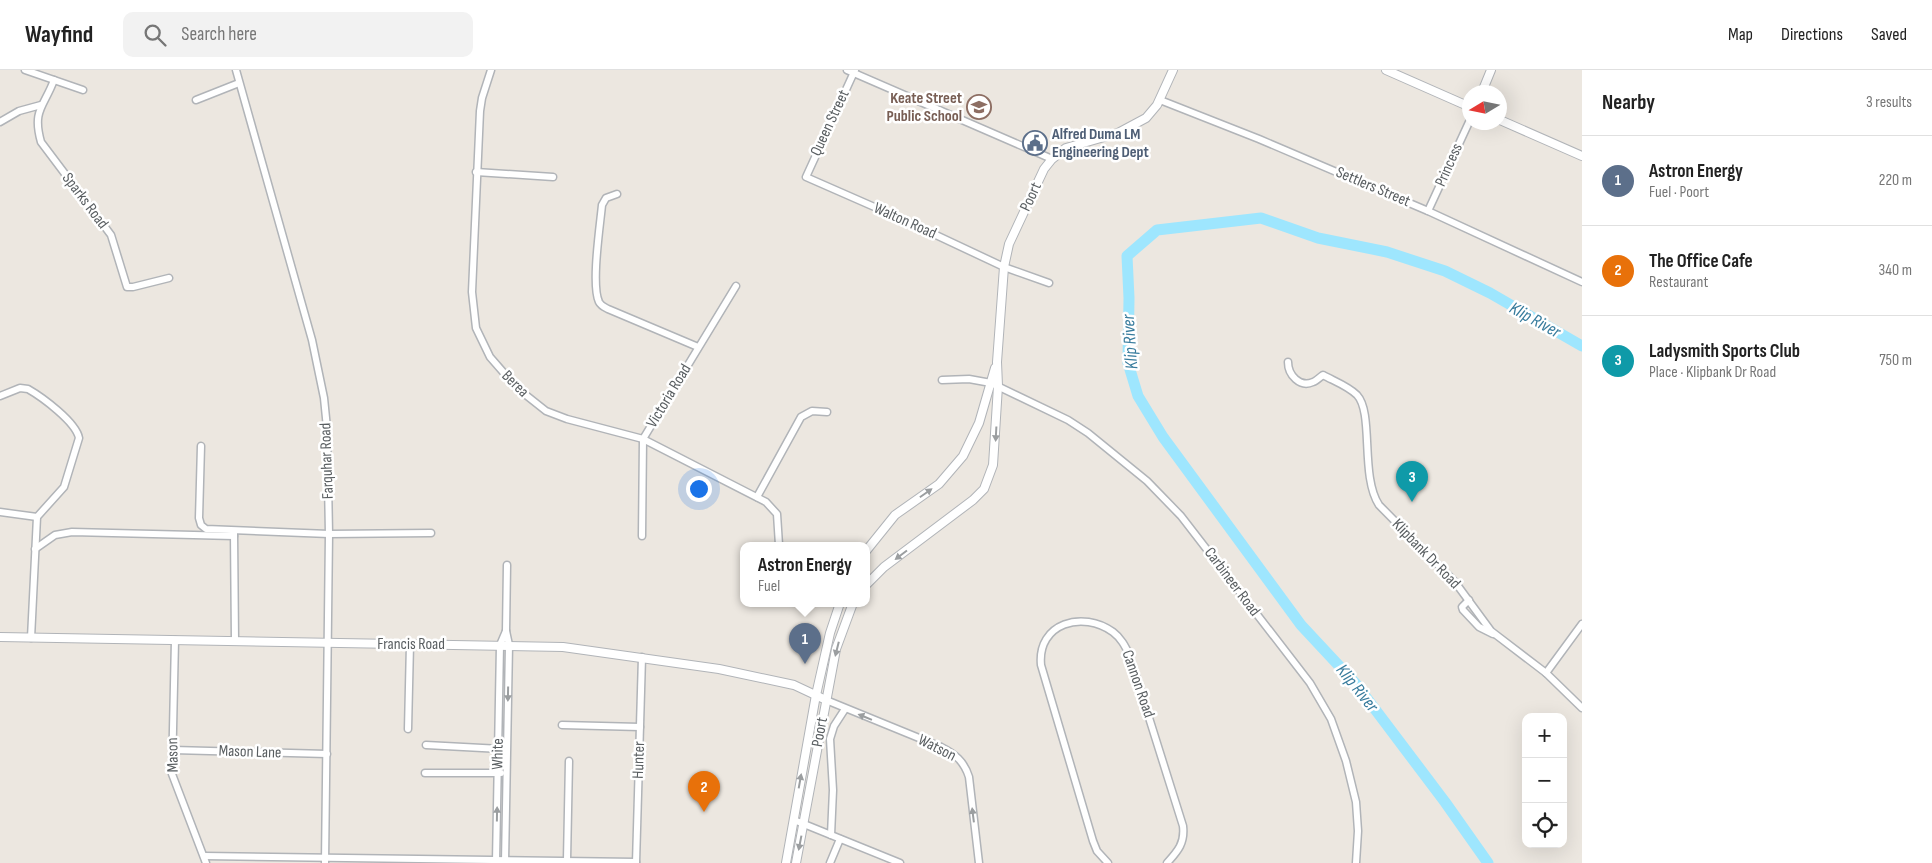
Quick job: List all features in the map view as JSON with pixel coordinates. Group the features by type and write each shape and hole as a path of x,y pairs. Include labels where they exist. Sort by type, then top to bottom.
{"street":[{"path":"25,70 83,90"},
{"name":"Farquhar Road","path":"236,70 312,340 321,381 327,428 329,534 325,860"},
{"name":"Berea","path":"491,70 482,98 476,172 472,273 473,305 478,333 490,357 517,388 546,411 566,419 643,439 757,496 770,505 777,514 779,542"},
{"path":"847,70 1052,159"},
{"name":"Poort","path":"870,581 884,567 965,507 984,489 994,458 994,384 1004,267 1010,244 1044,169 1052,159 1066,148 1118,133 1134,126 1150,115 1160,100 1173,70"},
{"path":"1386,70 1462,103"},
{"path":"1485,85 1491,70"},
{"name":"Queen Street","path":"806,177 855,72"},
{"name":"Sparks Road","path":"54,80 41,105 38,130 41,142 111,235 125,284 129,288 169,278"},
{"path":"196,100 239,83"},
{"name":"Settlers Street","path":"1160,100 1259,139 1428,211 1582,282"},
{"path":"0,122 18,111 41,105"},
{"path":"1507,123 1582,156"},
{"name":"Princess","path":"1428,211 1465,130"},
{"path":"476,172 553,177"},
{"name":"Walton Road","path":"806,177 1004,267 1049,283"},
{"path":"617,194 606,198 602,205 596,274 599,302 608,309 698,347"},
{"name":"Victoria Road","path":"642,536 643,439 736,286"},
{"name":"Klipbank Dr Road","path":"1288,362 1288,370 1295,379 1303,384 1312,383 1323,375 1353,392 1363,404 1368,475 1375,499 1383,510 1442,568 1496,635 1546,673 1582,708"},
{"name":"Carbineer Road","path":"942,380 969,379 994,384 1076,425 1158,492 1181,516 1322,701 1339,738 1353,786 1358,831 1356,863"},
{"name":"Poort","path":"870,546 895,515 938,484 957,465 980,423 994,384"},
{"path":"0,396 20,388 28,389 68,420 78,435 79,443 64,487 37,518 31,638"},
{"path":"757,496 802,417 812,411 827,412"},
{"path":"201,446 199,518 201,525 211,530 234,534"},
{"path":"0,512 37,518"},
{"path":"35,548 51,537 72,532 234,534 431,533"},
{"path":"234,534 234,641"},
{"path":"500,645 506,631 507,565"},
{"path":"1469,600 1462,606 1468,616 1479,627 1496,635"},
{"name":"Poort","path":"786,863 816,695 833,622 839,607"},
{"name":"Poort","path":"796,863 836,650 852,607"},
{"name":"Cannon Road","path":"1108,863 1097,850 1093,841 1041,665 1041,651 1050,634 1063,625 1075,622 1095,623 1112,631 1121,640 1129,654 1183,826 1181,846 1167,863"},
{"path":"1546,673 1582,624"},
{"name":"White","path":"505,861 509,645 506,631"},
{"name":"Francis Road","path":"0,636 328,644 563,647 719,669 794,686 816,695"},
{"name":"Mason","path":"175,640 173,778 205,860"},
{"path":"408,729 410,644"},
{"name":"White","path":"496,861 500,645"},
{"name":"Hunter","path":"636,862 642,657"},
{"name":"Watson","path":"816,695 845,709 940,747 958,758 965,766 968,777 979,863"},
{"path":"831,835 833,790 830,739 834,726 845,709"},
{"path":"562,725 640,728"},
{"path":"426,745 507,749"},
{"name":"Mason Lane","path":"173,750 327,754"},
{"path":"567,860 569,761"},
{"path":"425,773 507,774"},
{"path":"794,820 900,863"},
{"path":"830,863 840,839"},
{"path":"205,860 567,860 636,862"}],"waterway":[{"name":"Klip River","path":"1488,863 1445,802 1356,684 1301,625 1163,437 1138,396 1128,363 1129,298 1127,256 1157,230 1261,218 1318,238 1387,252 1445,271 1490,293 1582,346"}],"place":[{"name":"Keate Street Public School","path":"979,107"},
{"name":"Alfred Duma LM Engineering Dept","path":"1035,143"},
{"name":"Ladysmith Sports Club","path":"1412,502"},
{"name":"Astron Energy","path":"805,664"},
{"name":"The Office Cafe","path":"704,812"}]}
